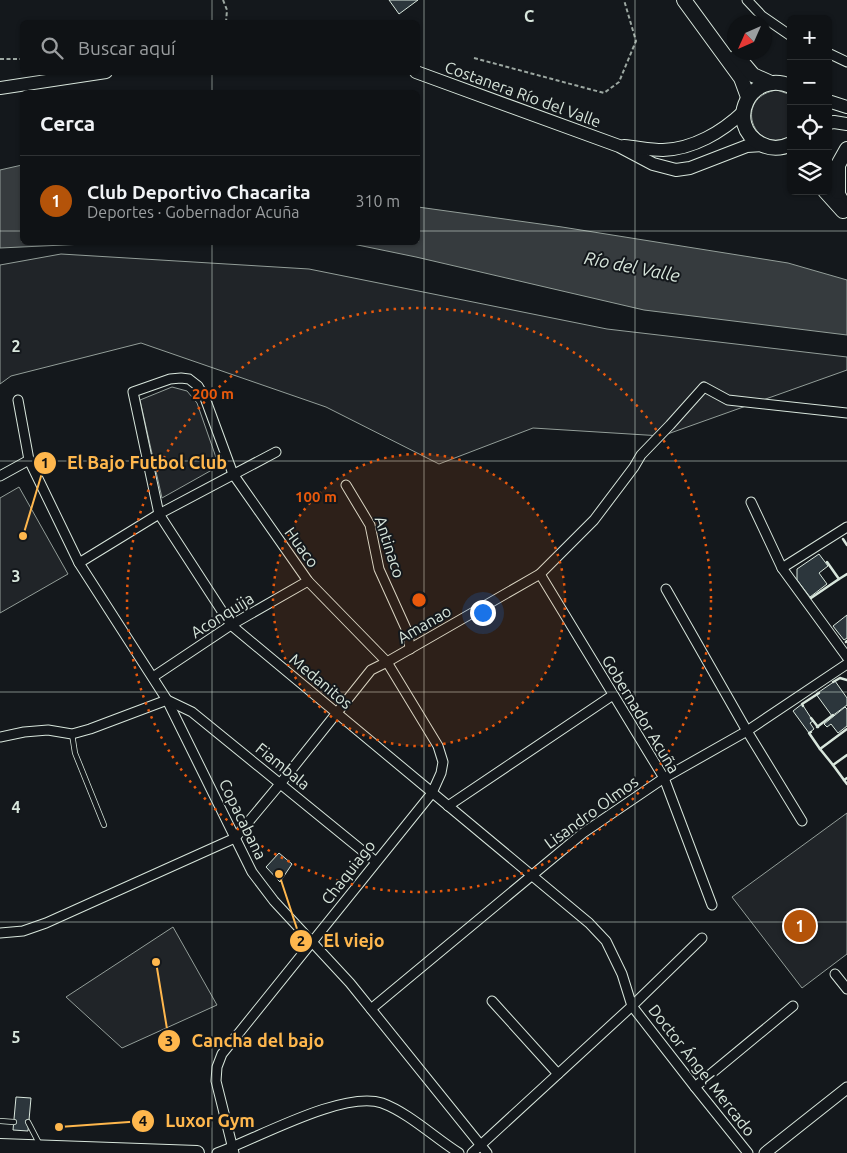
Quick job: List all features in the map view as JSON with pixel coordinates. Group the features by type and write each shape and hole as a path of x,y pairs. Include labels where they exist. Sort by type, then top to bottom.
{"main road":[{"path":"684,0 741,78 748,97"},
{"path":"696,0 744,67 753,75 771,83"},
{"name":"Costanera Río del Valle","path":"420,73 619,146 653,164 676,170 690,168 747,146 763,145"},
{"path":"0,88 86,75"},
{"path":"787,84 771,83 756,88 748,97 743,112 745,127 750,135 763,145 787,149"},
{"path":"832,102 847,107"},
{"name":"Costanera Río del Valle","path":"619,146 664,150 696,144 722,130 743,112"},
{"path":"832,122 847,124"},
{"path":"832,188 838,165 847,149"},
{"path":"832,193 847,210"},
{"path":"832,193 847,215"},
{"path":"0,1146 197,1153"}],"street":[{"path":"747,0 762,16 787,33"},
{"path":"832,55 847,62"},
{"name":"Medanitos","path":"189,379 170,379 134,392 159,514 231,625 589,924 606,941 622,974 632,1006"},
{"name":"Huaco","path":"189,379 198,386 205,398 233,474 308,582 387,662"},
{"name":"Amanao","path":"234,838 372,670 540,574 594,520 641,455 670,426 704,387 728,400 847,412"},
{"name":"Copacabana","path":"18,400 30,460 79,563 167,700 252,872 274,901 350,983 487,1153"},
{"path":"79,563 159,514 276,452"},
{"path":"0,476 30,460"},
{"name":"Antinaco","path":"346,485 370,526 379,569 408,634 410,649"},
{"path":"751,502 782,568 847,657"},
{"path":"782,568 847,527"},
{"name":"Gobernador Acuña","path":"540,574 664,778 712,905"},
{"name":"Aconquija","path":"153,677 231,625 308,582"},
{"path":"666,589 802,821"},
{"path":"387,662 438,746 443,762 441,773 432,793"},
{"name":"Lisandro Olmos","path":"371,1009 583,833 664,778 748,731 847,664"},
{"path":"448,806 613,695"},
{"path":"0,737 48,730 72,734 167,700"},
{"name":"Fiambala","path":"167,700 192,712 375,862"},
{"name":"Chaquiago","path":"233,1150 216,1082 217,1067 222,1054 432,793"},
{"path":"0,933 23,931 46,923 234,838"},
{"path":"472,1153 632,1006 702,938"},
{"path":"835,974 847,989"},
{"path":"492,1001 558,1074"},
{"name":"Doctor Ángel Mercado","path":"632,1006 748,1153"},
{"path":"695,1087 793,1006"},
{"path":"765,1153 847,1088"},
{"path":"217,1153 233,1150 291,1121 346,1103 363,1101 381,1103 398,1110 459,1153"}],"lane":[{"path":"72,734 75,753 104,825"},
{"path":"0,1121 14,1122"},
{"path":"28,1122 42,1148"}],"path":[{"path":"223,0 227,10 226,20"},
{"path":"474,58 604,93 619,82 636,41 624,0"},
{"path":"0,59 20,59"}],"shaded area":[{"path":"777,90 787,94 787,137 778,140 766,138 758,132 753,123 752,113 755,103 763,95"},
{"path":"61,254 309,269 607,329 847,357 847,370 662,436 533,428 439,464 326,407 141,343 11,376 0,384 0,265"},
{"path":"172,387 187,391 197,403 219,466 162,498 140,400"},
{"path":"19,487 68,574 0,613 0,498"},
{"path":"847,813 847,954 802,988 732,897"},
{"path":"173,927 217,1005 122,1048 66,997"}],"water":[{"path":"20,165 20,245 64,245 0,248 0,170"},
{"name":"Río del Valle","path":"420,207 562,227 788,263 847,280 847,335 644,310 358,245 420,245"}],"building":[{"path":"389,0 418,0 399,14"},
{"path":"819,554 828,566 819,573 827,584 810,597 797,580 797,569"},
{"path":"847,615 847,638 844,640 833,626"},
{"path":"835,681 847,698 847,705 832,716 816,694"},
{"path":"802,704 813,721 810,723 814,729 809,733 793,711"},
{"path":"845,707 847,709 847,726 838,733 831,724 827,727 824,724"},
{"path":"279,853 292,864 280,882 266,867"},
{"path":"16,1097 31,1098 28,1131 13,1130"}],"wall":[{"path":"843,539 847,545"},
{"path":"827,562 839,579 847,574"},
{"path":"811,598 839,579"},
{"path":"833,682 840,678 847,680"},
{"path":"803,706 802,704 819,693"},
{"path":"817,727 833,715"},
{"path":"811,718 818,727"},
{"path":"833,765 820,749 847,729"},
{"path":"811,732 809,733 820,749"},
{"path":"844,780 833,765 847,755"},
{"path":"847,778 844,780 847,784"}],"place":[{"name":"El Bajo Futbol Club","path":"23,536"},
{"name":"El viejo","path":"279,874"},
{"name":"Club Deportivo Chacarita","path":"800,926"},
{"name":"Cancha del bajo","path":"156,962"},
{"name":"Luxor Gym","path":"59,1127"}]}
